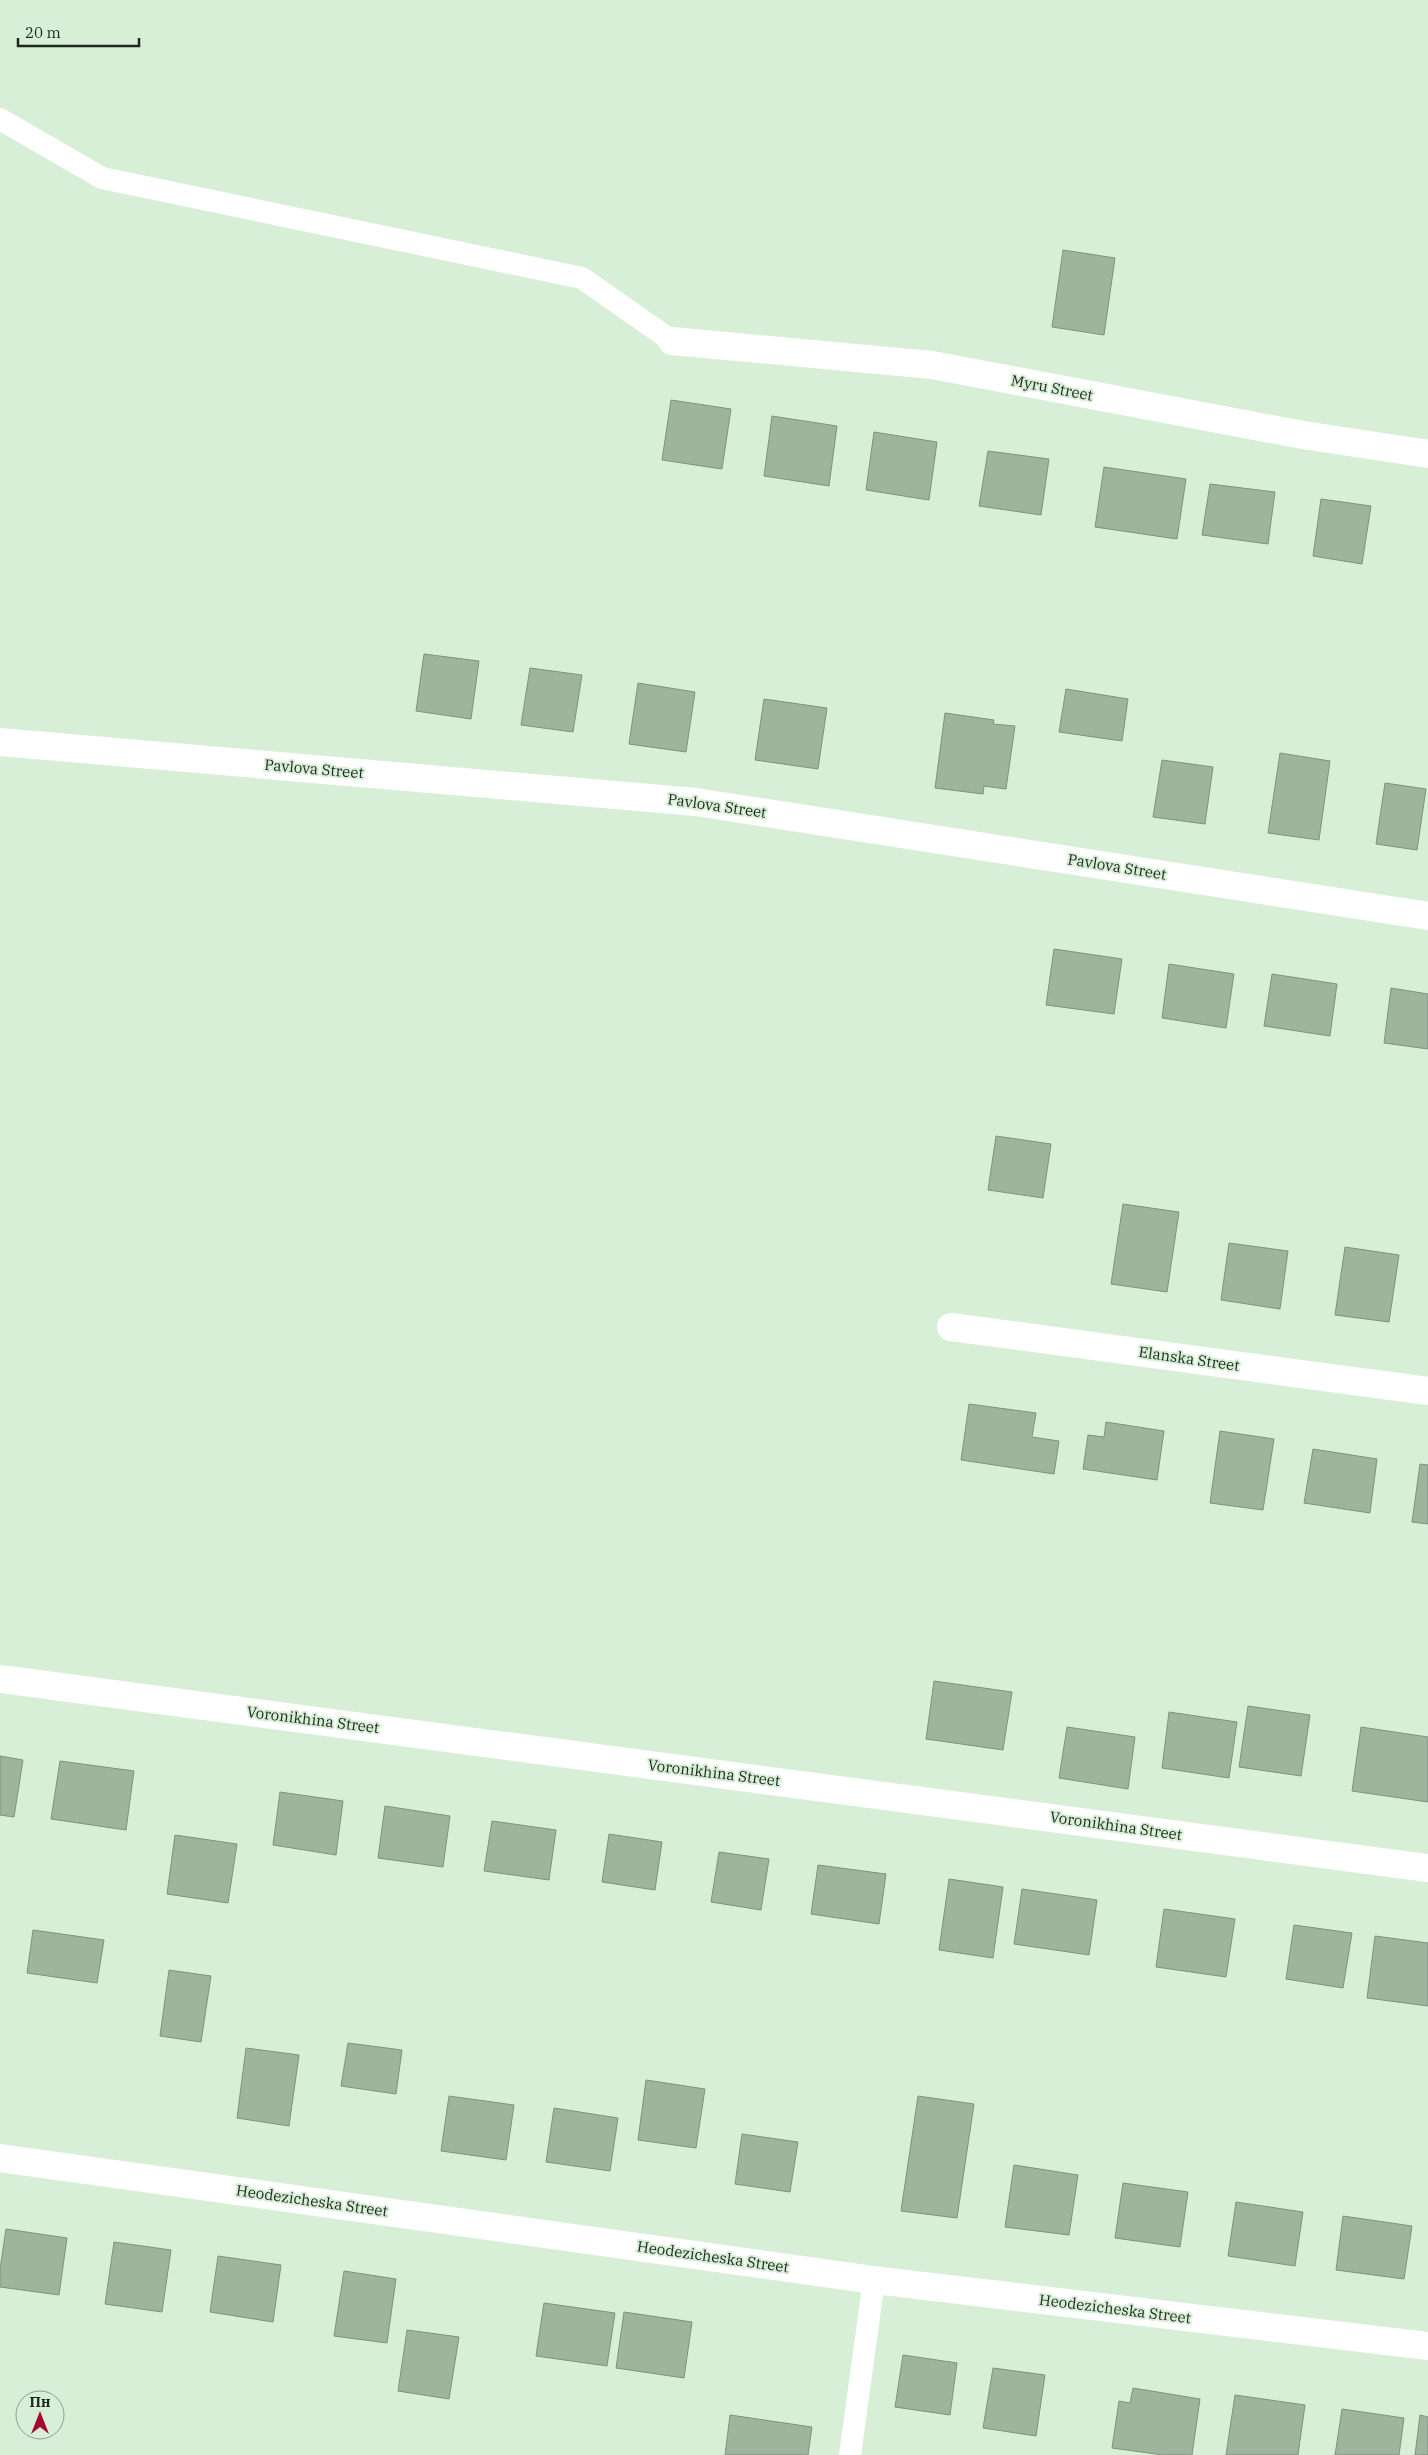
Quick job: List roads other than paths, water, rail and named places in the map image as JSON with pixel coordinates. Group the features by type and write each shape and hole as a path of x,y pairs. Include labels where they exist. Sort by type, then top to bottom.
{"street":[{"name":"Myru Street","path":"672,341 932,365 1303,435 1428,454"},
{"name":"Pavlova Street","path":"0,742 696,802 1428,916"},
{"name":"Elanska Street","path":"951,1327 1428,1391"},
{"name":"Voronikhina Street","path":"0,1679 1428,1868"},
{"name":"Heodezicheska Street","path":"0,2158 874,2280 1428,2346"}],"lane":[{"path":"0,120 102,178 582,278 672,341"},
{"path":"850,2455 874,2280"}]}
